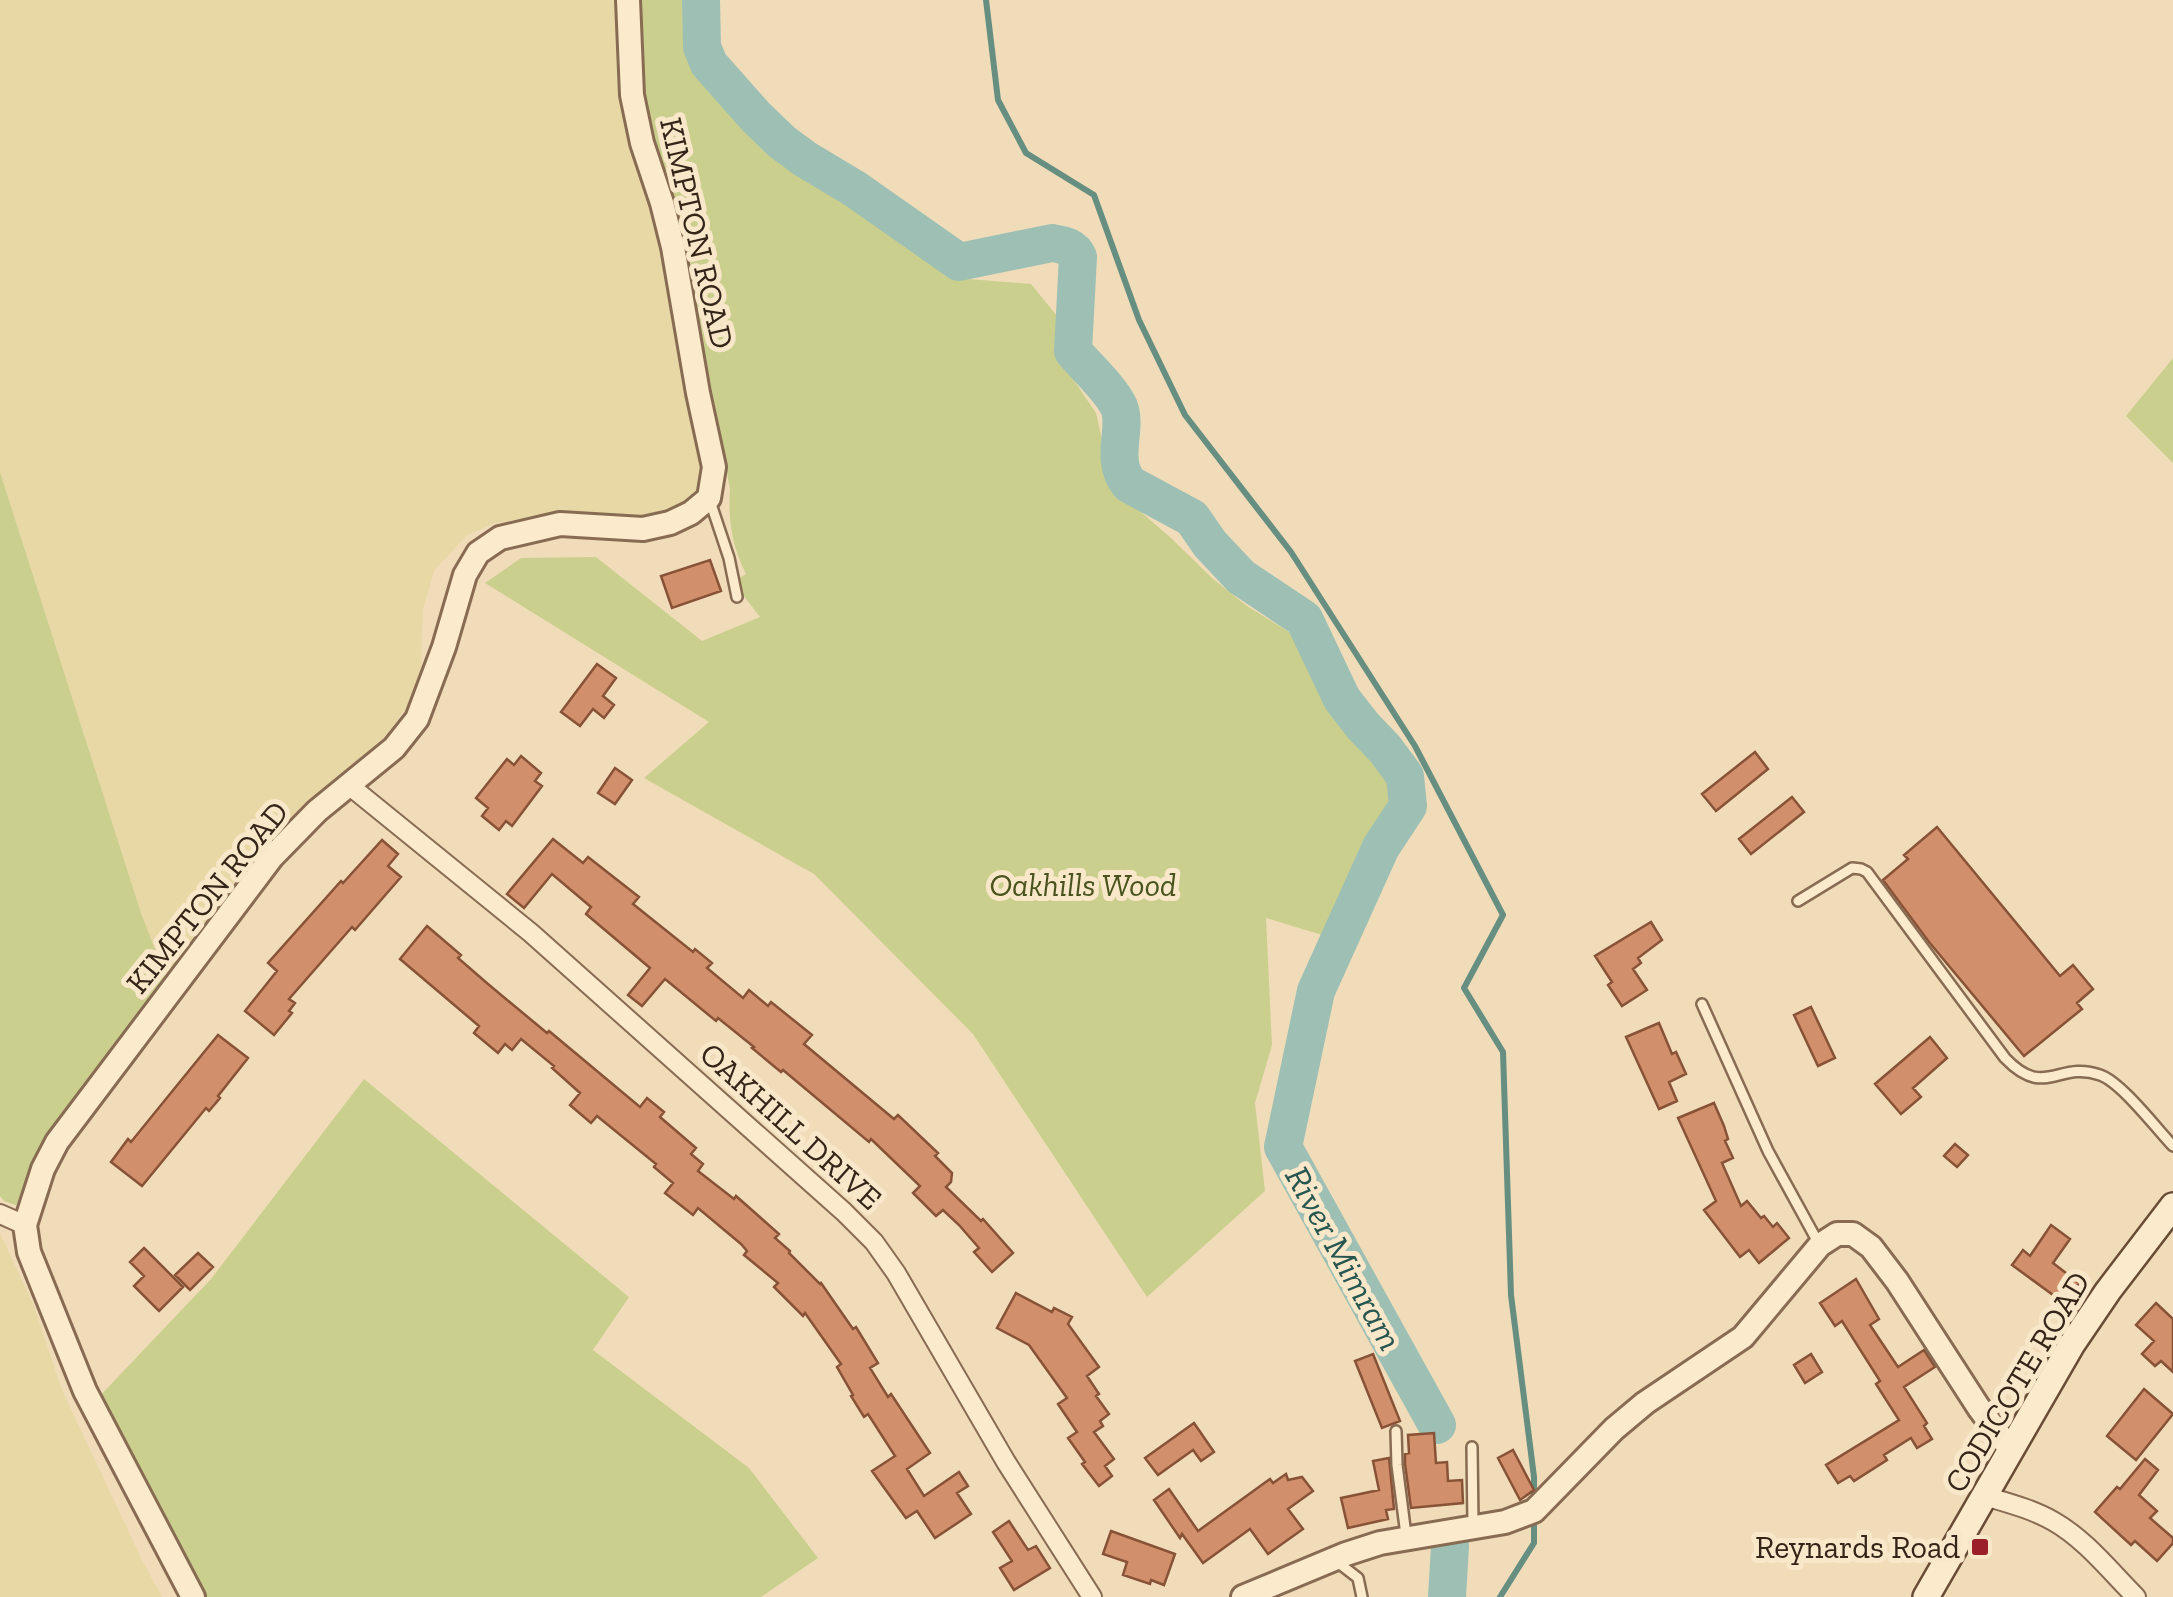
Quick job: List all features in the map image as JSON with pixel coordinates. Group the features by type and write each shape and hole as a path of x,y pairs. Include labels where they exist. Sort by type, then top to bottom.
{"main road":[{"name":"CODICOTE ROAD","path":"1926,1597 2072,1344 2173,1206"}],"street":[{"name":"KIMPTON ROAD","path":"25,1225 44,1169 58,1142 272,857 318,811 394,748 416,719 430,689 465,575 478,552 500,538 560,524 642,529 670,524 692,514 710,498 714,468 674,247 642,143 632,95 628,0"},
{"name":"OAKHILL DRIVE","path":"350,786 531,933 874,1242 1092,1597"},
{"path":"0,1214 25,1225 40,1283 85,1391 193,1597"},
{"path":"1243,1597 1370,1546 1505,1522 1534,1511 1614,1428 1743,1337 1820,1245 1837,1234 1852,1234 1871,1247 1978,1408 2010,1449"},
{"path":"1985,1496 2056,1523 2075,1536 2136,1597"}],"lane":[{"path":"710,498 738,597"},
{"path":"1798,901 1852,868 1867,872 2019,1072 2040,1079 2074,1072 2098,1074 2114,1082 2173,1146"},
{"path":"1702,1004 1768,1151 1820,1245"},
{"path":"1396,1431 1406,1538"},
{"path":"1472,1446 1473,1526"},
{"path":"1362,1597 1358,1578 1370,1546"},
{"path":"1333,1559 1358,1578"}],"shaded area":[{"path":"0,0 615,0 620,91 660,243 703,469 699,488 682,508 637,520 591,514 546,516 496,523 467,535 434,571 423,609 421,668 407,707 382,740 335,778 257,856 166,978 141,913 0,472"},
{"path":"0,1233 34,1306 62,1390 162,1597 0,1597"}],"green space":[{"name":"Oakhills Wood","path":"638,0 691,0 696,53 711,88 787,161 968,279 1031,284 1057,316 1065,367 1096,413 1113,488 1212,578 1247,606 1297,637 1325,697 1395,782 1392,803 1365,853 1329,937 1266,918 1272,1045 1255,1103 1265,1191 1147,1297 973,1034 814,874 644,778 709,722 485,583 521,558 596,557 702,641 760,617 733,582 746,574 732,533 730,489 683,234 653,149 642,97"},
{"path":"2173,358 2173,463 2126,416"},
{"path":"0,472 141,913 166,978 48,1142 22,1202 15,1205 0,1196"},
{"path":"364,1079 629,1297 593,1350 749,1468 818,1558 761,1597 198,1597 96,1400 211,1279"}],"building":[{"path":"710,560 721,591 672,608 661,576"},
{"path":"597,664 616,678 603,696 614,705 604,718 593,709 580,726 561,712"},
{"path":"1755,752 1768,769 1716,811 1702,794"},
{"path":"521,756 541,773 535,781 542,786 512,826 506,821 499,830 482,816 488,808 476,798 507,759 514,765"},
{"path":"615,768 632,780 615,804 598,793"},
{"path":"1792,797 1804,812 1751,854 1739,839"},
{"path":"1937,827 2060,976 2073,965 2093,989 2077,1003 2082,1009 2024,1056 1883,880 1908,859 1904,855"},
{"path":"553,839 583,863 588,857 639,897 633,904 712,963 707,968 743,998 749,990 768,1006 771,1002 812,1035 804,1044 894,1119 898,1115 938,1153 935,1156 952,1173 946,1187 983,1219 1013,1253 992,1272 974,1252 979,1248 959,1225 943,1210 936,1216 913,1193 920,1186 871,1139 869,1142 665,979 642,1006 628,995 650,968 586,914 591,907 552,874 524,908 507,894"},
{"path":"382,840 398,854 388,866 401,877 289,999 295,1003 289,1011 292,1013 274,1035 245,1011 277,971 268,963"},
{"path":"1651,922 1662,940 1638,958 1641,963 1633,969 1647,990 1622,1006 1595,956"},
{"path":"427,926 488,984 640,1107 647,1098 664,1112 660,1117 696,1148 691,1154 703,1164 698,1171 734,1199 736,1196 779,1234 775,1238 821,1283 853,1329 856,1327 878,1363 870,1368 930,1453 907,1469 924,1496 959,1472 968,1486 957,1493 971,1514 935,1538 917,1511 906,1518 872,1471 895,1456 868,1414 864,1417 837,1367 841,1364 805,1313 803,1316 774,1287 778,1283 744,1255 747,1251 741,1244 698,1208 693,1215 665,1193 673,1183 654,1167 656,1164 597,1116 591,1123 570,1105 580,1093 554,1066 521,1039 512,1050 505,1044 498,1053 474,1033 479,1026 400,959"},
{"path":"1811,1007 1835,1058 1818,1066 1794,1015"},
{"path":"1659,1023 1672,1054 1676,1052 1686,1074 1669,1082 1677,1101 1659,1109 1626,1037"},
{"path":"218,1035 248,1058 220,1098 209,1111 206,1108 142,1186 111,1162"},
{"path":"1930,1037 1947,1058 1913,1088 1921,1097 1901,1114 1875,1084"},
{"path":"768,1098 784,1112 774,1124 758,1110"},
{"path":"1714,1103 1733,1158 1722,1163 1741,1206 1747,1201 1761,1218 1764,1216 1773,1227 1777,1223 1789,1238 1759,1263 1749,1250 1740,1257 1704,1210 1716,1201 1678,1118"},
{"path":"1955,1144 1968,1155 1957,1167 1944,1156"},
{"path":"2051,1225 2070,1239 2053,1263 2079,1283 2064,1303 2012,1265 2023,1250 2030,1256"},
{"path":"144,1248 183,1287 159,1311 134,1286 144,1276 130,1262"},
{"path":"198,1253 213,1267 190,1290 175,1275"},
{"path":"1856,1279 1879,1319 1870,1325 1898,1367 1924,1350 1935,1367 1904,1387 1927,1423 1924,1426 1932,1439 1917,1448 1911,1438 1884,1455 1887,1460 1854,1481 1850,1476 1838,1483 1826,1465 1899,1420 1842,1321 1835,1326 1820,1303"},
{"path":"1016,1293 1052,1312 1054,1308 1072,1317 1068,1324 1099,1367 1087,1376 1109,1414 1100,1421 1103,1426 1094,1432 1114,1459 1105,1466 1112,1476 1099,1486 1068,1438 1077,1432 1058,1404 1067,1398 1029,1345 997,1328"},
{"path":"2156,1303 2173,1319 2173,1372 2161,1361 2155,1366 2142,1354 2154,1341 2136,1325"},
{"path":"1373,1354 1400,1421 1382,1428 1355,1361"},
{"path":"1811,1354 1822,1372 1805,1383 1794,1365"},
{"path":"2144,1389 2173,1414 2136,1460 2107,1436"},
{"path":"1194,1423 1214,1452 1201,1461 1193,1450 1158,1475 1145,1458"},
{"path":"1434,1433 1436,1463 1447,1462 1448,1481 1462,1480 1463,1503 1411,1508 1405,1464 1408,1435"},
{"path":"1513,1450 1534,1490 1520,1500 1498,1458"},
{"path":"1389,1458 1394,1509 1386,1510 1388,1519 1348,1528 1341,1498 1379,1490 1373,1461"},
{"path":"2145,1459 2158,1470 2139,1495 2157,1511 2150,1518 2173,1538 2157,1561 2135,1541 2131,1545 2095,1512"},
{"path":"1286,1474 1288,1480 1302,1477 1313,1491 1288,1509 1303,1529 1268,1554 1250,1529 1203,1563 1154,1500 1169,1489 1198,1531 1270,1479 1273,1483"},
{"path":"1009,1521 1028,1550 1036,1546 1050,1568 1014,1590 1000,1568 1012,1561 993,1532"},
{"path":"1111,1531 1175,1554 1164,1585 1123,1575 1127,1562 1103,1554"}],"waterway":[{"name":"River Mimram","path":"701,0 702,47 709,64 756,117 805,159 959,262 1052,243 1073,250 1078,257 1073,351 1119,407 1120,465 1129,484 1192,518 1241,577 1304,619 1342,699 1405,776 1408,806 1381,847 1316,991 1283,1147 1437,1425"},
{"path":"986,0 998,100 1026,153 1094,195 1139,320 1185,415 1291,552 1415,746 1503,915 1464,988 1503,1052 1511,1295 1534,1503"},
{"path":"1500,1597 1534,1543 1534,1516"},
{"name":"River Mimram","path":"1447,1597 1450,1546"}],"place":[{"name":"Reynards Road","path":"1980,1547"}]}
